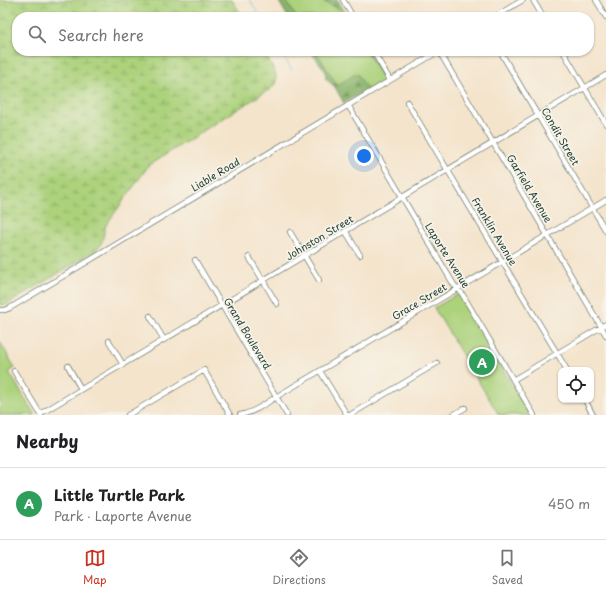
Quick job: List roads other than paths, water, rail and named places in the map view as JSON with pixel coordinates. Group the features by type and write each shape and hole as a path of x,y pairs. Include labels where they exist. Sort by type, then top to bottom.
{"street":[{"path":"344,0 350,12"},
{"path":"503,12 523,0"},
{"path":"533,0 540,12"},
{"path":"596,0 606,17"},
{"path":"376,56 390,80"},
{"name":"Liable Road","path":"0,310 10,308 431,56"},
{"name":"Garfield Avenue","path":"442,56 547,235 604,326 606,335"},
{"name":"Condit Street","path":"503,56 606,231"},
{"path":"566,56 606,124"},
{"name":"Johnston Street","path":"41,415 81,389 346,232 606,75"},
{"name":"Franklin Avenue","path":"407,102 565,367"},
{"name":"Laporte Avenue","path":"348,105 454,285 461,292 534,415"},
{"name":"Grace Street","path":"240,415 252,411 276,397 606,200"},
{"path":"290,232 319,280"},
{"path":"346,232 360,255"},
{"path":"249,257 277,304"},
{"name":"Grand Boulevard","path":"195,260 286,415"},
{"path":"150,316 164,340"},
{"path":"513,380 604,326"},
{"path":"109,341 123,365"},
{"path":"320,371 348,415 437,363"},
{"path":"68,366 81,389"},
{"path":"128,415 204,370 230,415"},
{"path":"14,371 41,415"},
{"path":"586,403 593,415"},
{"path":"453,415 465,408"}],"waterway":[{"path":"250,0 257,12"},
{"path":"283,56 292,70"}],"place":[{"name":"Little Turtle Park","path":"482,362"}]}
